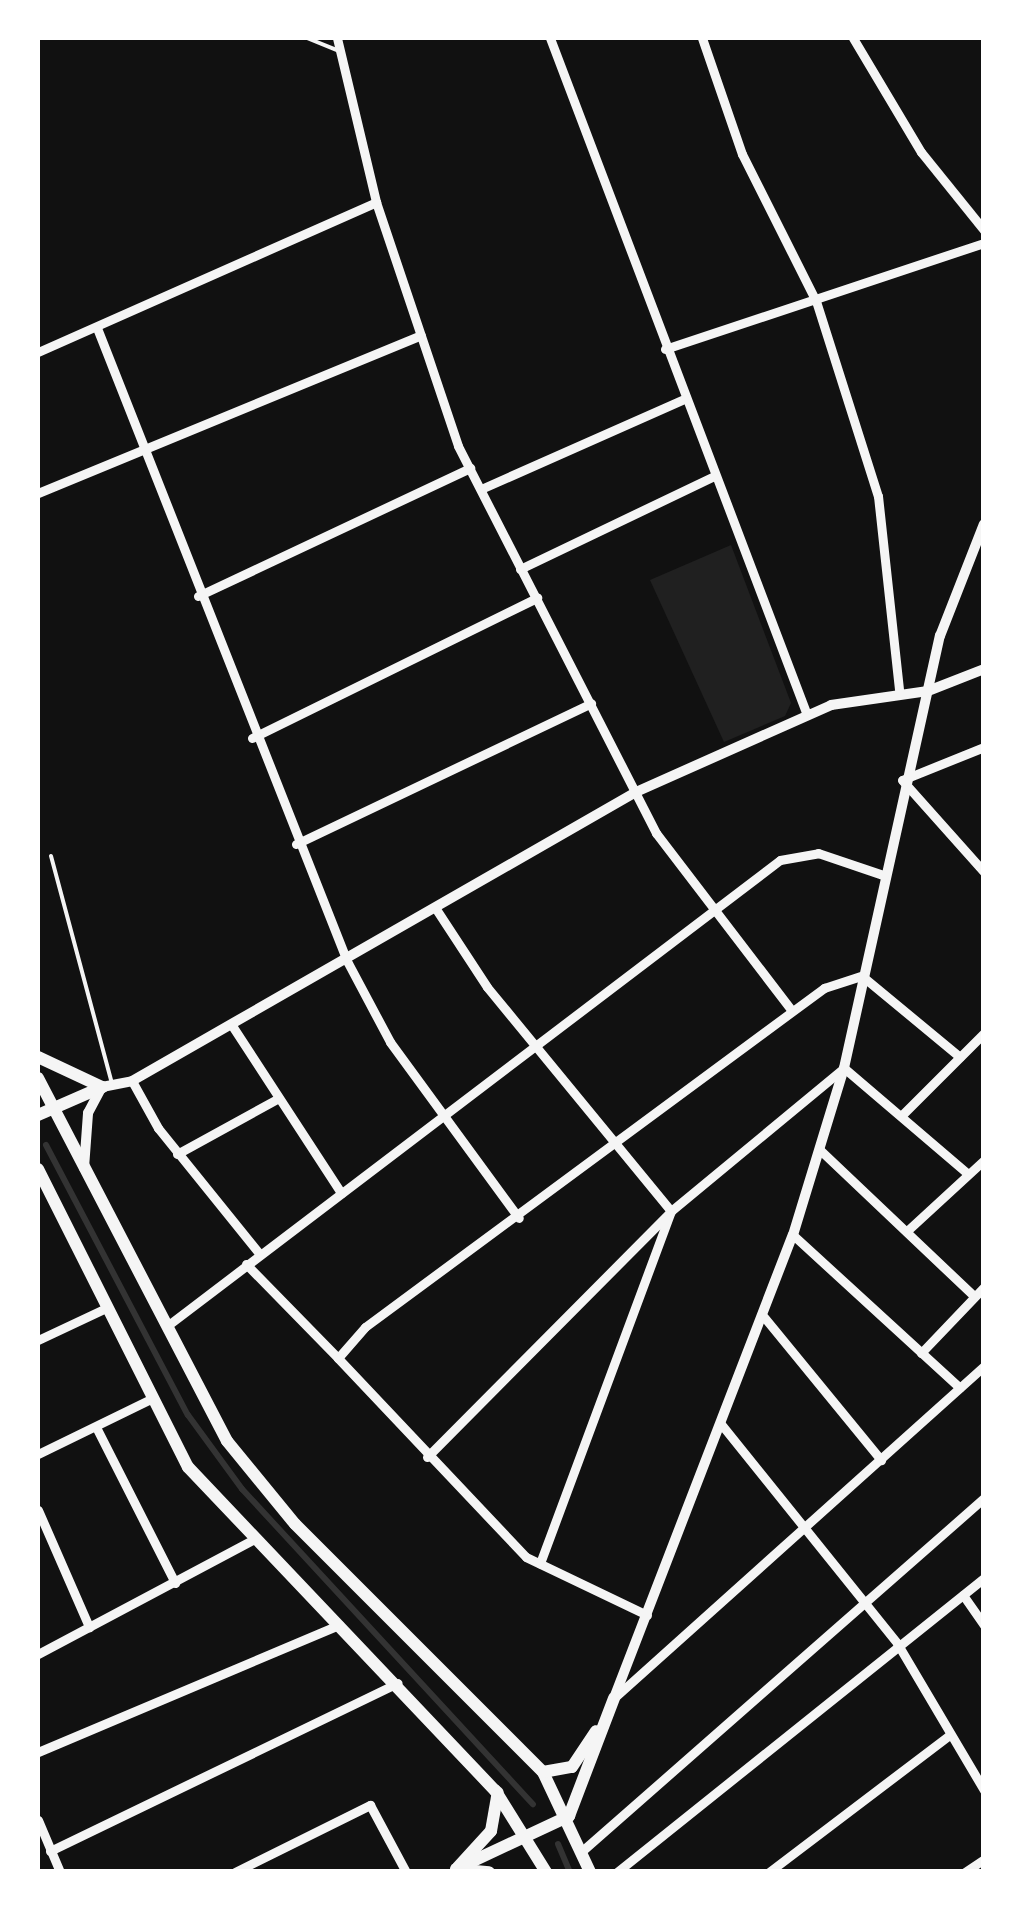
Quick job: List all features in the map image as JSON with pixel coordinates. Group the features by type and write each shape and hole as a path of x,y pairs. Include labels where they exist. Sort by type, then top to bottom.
{"main road":[{"path":"38,1057 108,1086"},
{"path":"38,1078 227,1441 296,1524 543,1772 569,1816 590,1872"},
{"path":"38,1115 108,1086"},
{"path":"38,1170 188,1467 397,1683 498,1794 546,1872"},
{"path":"543,1772 572,1767 614,1698"},
{"path":"454,1871 530,1841 569,1816 614,1698"},
{"path":"454,1871 491,1831 498,1794"},
{"path":"454,1871 489,1872"}],"street":[{"path":"337,38 376,202 470,468 636,792 716,914 790,1008"},
{"path":"550,38 682,400 808,714"},
{"path":"702,38 742,154 816,301 878,496 899,690"},
{"path":"853,38 920,152 984,230"},
{"path":"38,352 376,202"},
{"path":"665,349 984,243"},
{"path":"96,328 252,738 347,961 439,1113 520,1218"},
{"path":"38,493 141,446 421,334"},
{"path":"481,489 682,400"},
{"path":"198,596 470,468"},
{"path":"520,570 712,477"},
{"path":"614,1698 793,1235 844,1068 902,780 984,524"},
{"path":"252,738 537,598"},
{"path":"84,1168 88,1113 108,1086 132,1081 636,792 808,714 899,690 928,691 984,669"},
{"path":"296,844 590,703"},
{"path":"902,780 984,747"},
{"path":"902,780 984,872"},
{"path":"167,1326 439,1113 716,914 780,860 818,852 883,875"},
{"path":"436,908 536,1043 671,1211"},
{"path":"338,1358 365,1327 520,1218 614,1138 790,1008 862,976"},
{"path":"862,976 960,1057"},
{"path":"231,1024 341,1193"},
{"path":"902,1115 984,1033"},
{"path":"844,1068 968,1174"},
{"path":"427,1457 671,1211 844,1068"},
{"path":"132,1081 178,1154 260,1253"},
{"path":"178,1154 279,1098"},
{"path":"819,1149 974,1296"},
{"path":"908,1230 984,1160"},
{"path":"540,1563 671,1211"},
{"path":"793,1235 960,1388"},
{"path":"246,1264 427,1457 540,1563 647,1615"},
{"path":"921,1352 984,1286"},
{"path":"38,1340 108,1307"},
{"path":"764,1317 881,1460"},
{"path":"614,1698 984,1366"},
{"path":"38,1454 151,1399"},
{"path":"721,1424 808,1525 865,1606 897,1643 948,1736 984,1790"},
{"path":"96,1428 175,1582"},
{"path":"582,1852 984,1498"},
{"path":"38,1510 90,1627"},
{"path":"38,1654 254,1538"},
{"path":"617,1872 897,1643 984,1578"},
{"path":"963,1595 984,1625"},
{"path":"38,1752 339,1625"},
{"path":"50,1851 397,1683"},
{"path":"768,1872 948,1736"},
{"path":"235,1872 370,1804 406,1872"},
{"path":"38,1820 41,1841 60,1872"},
{"path":"965,1872 984,1859"}],"lane":[{"path":"306,38 341,52"},
{"path":"52,856 108,1086"}],"shaded area":[{"path":"731,545 791,703 785,716 724,742 650,580"}],"waterway":[{"path":"46,1145 188,1415 242,1489 533,1804"},
{"path":"558,1844 570,1872"}]}
